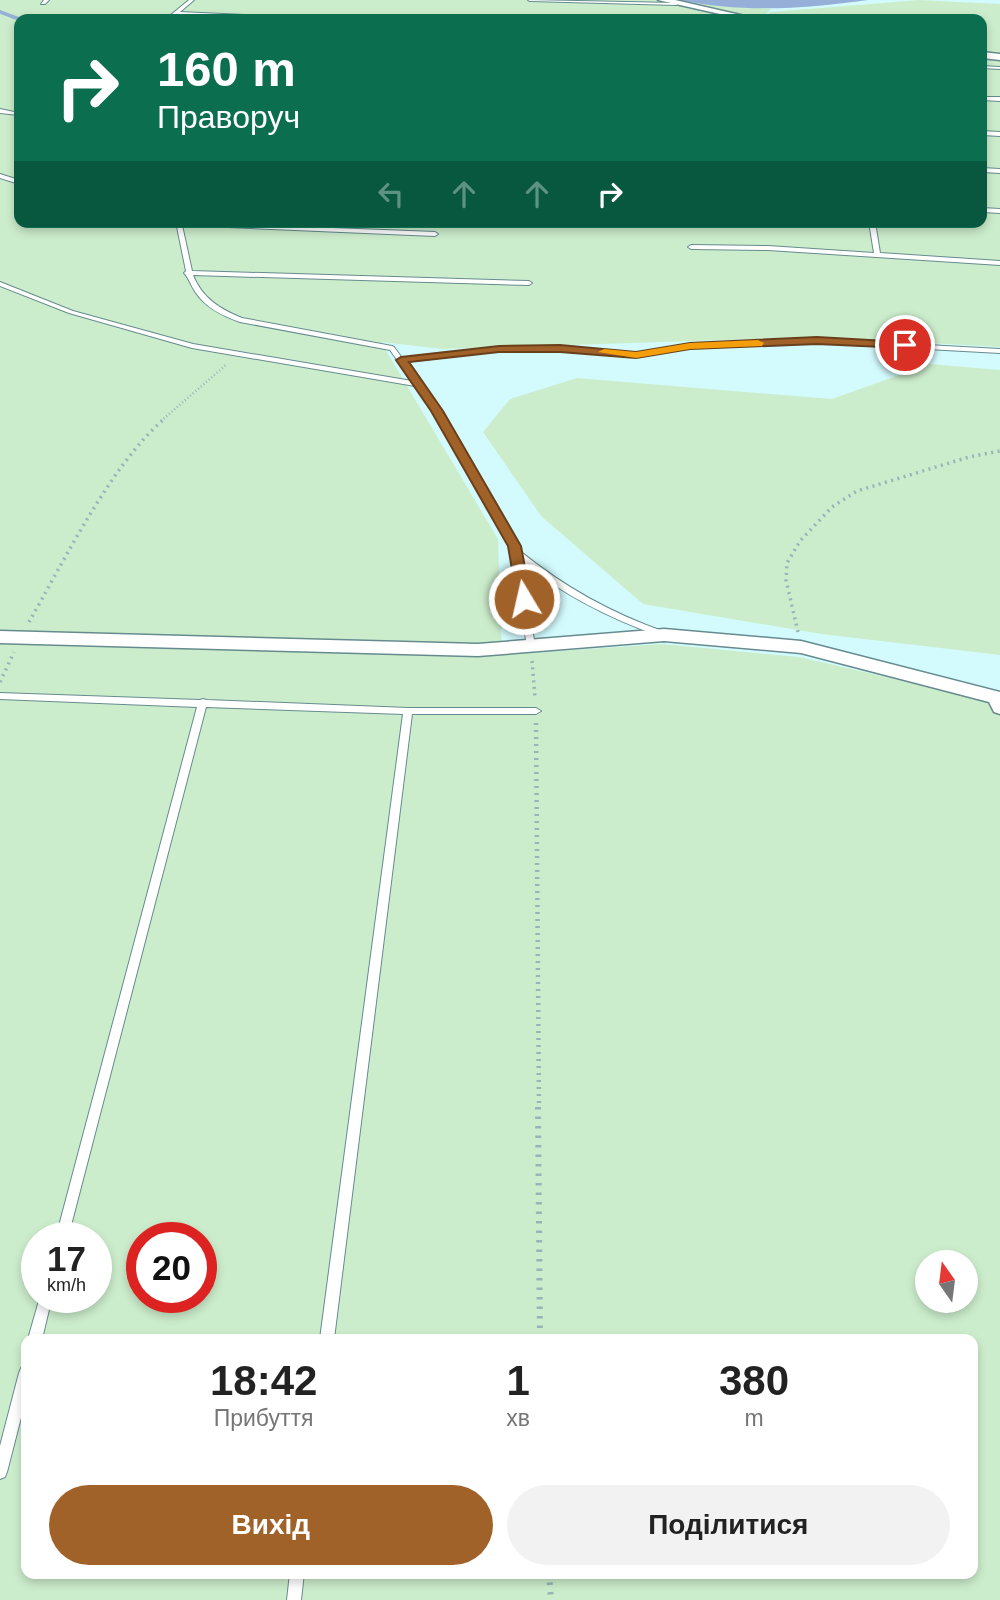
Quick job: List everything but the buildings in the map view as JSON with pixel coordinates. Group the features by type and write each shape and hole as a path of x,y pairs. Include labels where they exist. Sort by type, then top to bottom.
{"street":[{"path":"662,0 728,14"},
{"path":"0,637 408,649 531,646 664,635 801,647 996,697 1000,707"}],"lane":[{"path":"177,13 192,0"},
{"path":"530,0 676,4"},
{"path":"177,13 199,14"},
{"path":"180,228 187,272 195,290 208,305 222,313 240,320 376,342 392,348 437,411 517,553 542,575 593,607 664,635"},
{"path":"307,228 435,234"},
{"path":"874,228 877,254"},
{"path":"691,247 877,254 1000,263"},
{"path":"187,272 529,283"},
{"path":"0,284 71,312 223,351 418,384"},
{"path":"401,360 499,349 560,349 636,355 690,346 817,341 1000,351"},
{"path":"517,553 531,646"},
{"path":"0,696 408,711 536,711"},
{"path":"66,1222 203,702"},
{"path":"328,1334 408,711"},
{"path":"36,1334 42,1313"},
{"path":"0,1472 21,1392"},
{"path":"294,1600 296,1579"}],"path":[{"path":"0,683 21,636 94,510 148,433 228,362 223,351"},
{"path":"801,647 786,580 787,564 800,541 832,507 857,491 969,457 1000,451"},
{"path":"531,646 536,711 540,1334"},
{"path":"550,1579 551,1600"}],"green space":[{"path":"0,0 656,0 719,14 14,14 14,228 987,228 987,14 768,14 919,0 1000,4 1000,347 821,337 442,349 381,342 498,539 502,655 662,644 799,657 1000,703 1000,1600 0,1600"},
{"path":"668,0 771,9 766,14 736,14"},
{"path":"930,364 1000,370 1000,655 821,634 643,604 541,516 483,432 510,399 577,378 832,399"}],"water":[{"path":"679,0 868,0 820,6 750,8"}],"waterway":[{"path":"0,12 14,17"}],"slow traffic":[{"path":"604,352 636,355 690,346 758,343"}],"route":[{"path":"524,599 515,546 437,411 401,360 499,349 560,349 636,355 690,346 817,341 905,345"}]}
